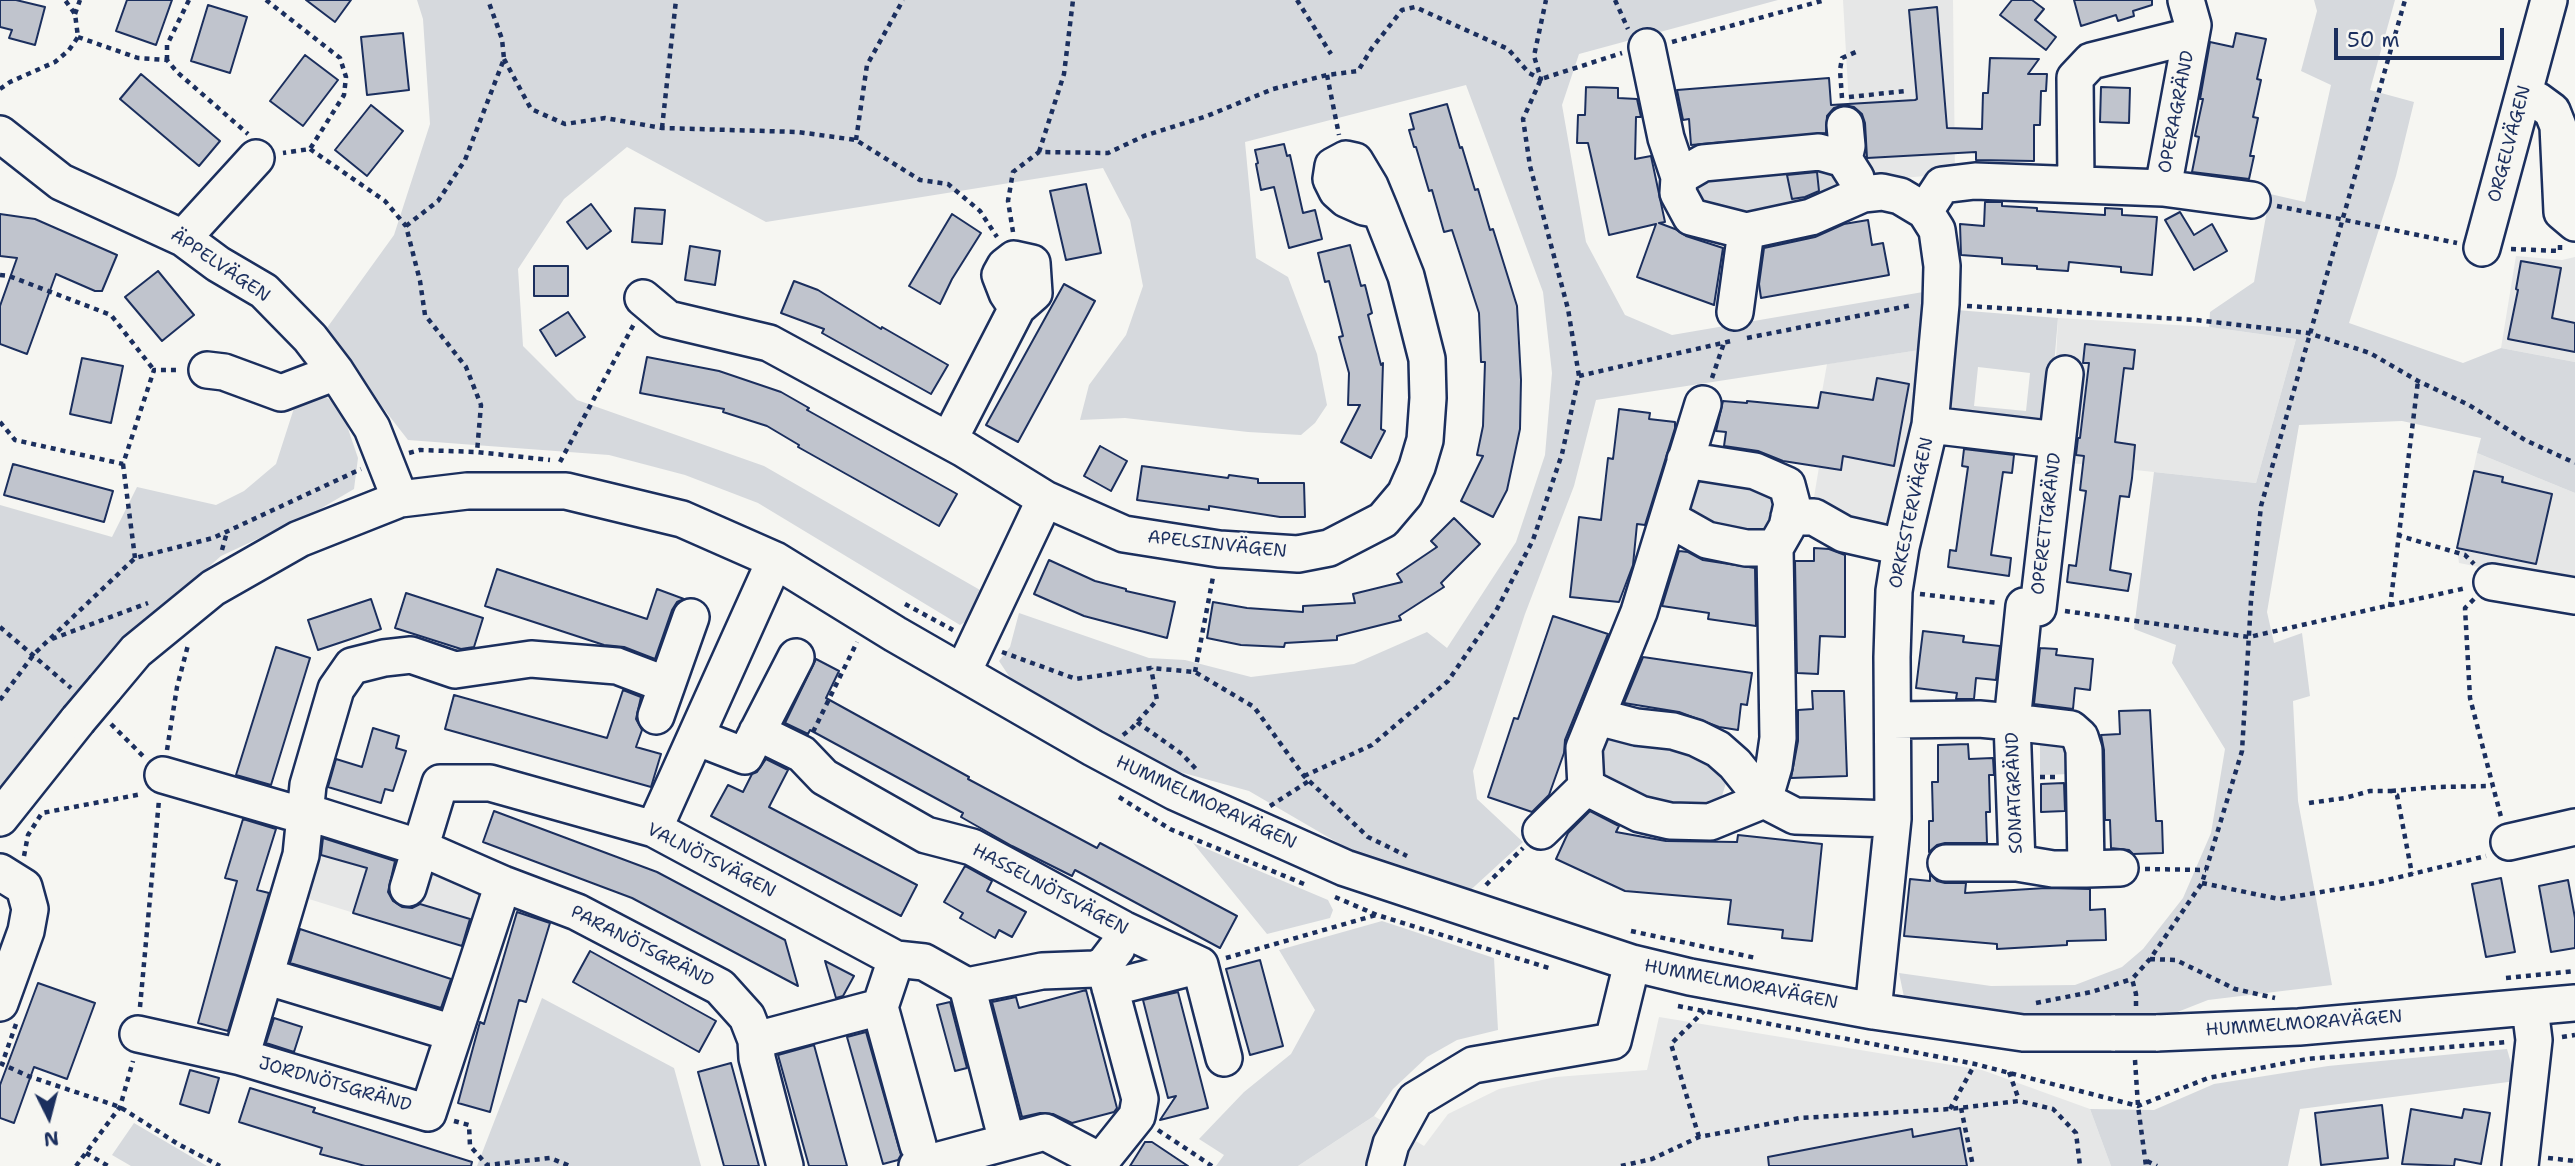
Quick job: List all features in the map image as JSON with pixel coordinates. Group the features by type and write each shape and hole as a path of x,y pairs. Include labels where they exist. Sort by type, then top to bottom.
{"street":[{"name":"OPERAGRÄND","path":"2163,188 2193,25 2186,0"},
{"name":"ORGELVÄGEN","path":"2482,248 2549,0"},
{"name":"OPERAGRÄND","path":"2077,183 2075,78 2091,61 2191,36"},
{"path":"1642,48 1665,138 1679,177 1678,193 1691,217 1746,231 1811,217 1863,194 1882,192 1900,196 1925,211"},
{"path":"2523,97 2537,100 2552,111 2558,126 2569,217"},
{"path":"1843,111 1847,146 1844,159"},
{"name":"ÄPPELVÄGEN","path":"0,134 61,182 183,238 218,264 264,290 310,338 336,372 372,428 400,499"},
{"path":"1679,177 1703,163 1819,152 1844,159 1863,194"},
{"path":"183,238 256,158"},
{"name":"APELSINVÄGEN","path":"643,298 668,319 769,343 949,440 1045,499 1124,534 1219,549 1298,554 1329,548 1383,520 1405,494 1417,467 1424,440 1428,398 1427,359 1406,276 1370,186 1355,161"},
{"name":"OPERAGRÄND","path":"1925,211 1942,185 1975,181 2163,188 2252,201"},
{"name":"ORKESTERVÄGEN","path":"1873,1011 1893,819 1894,591 1901,547 1930,425 1941,304 1942,266 1937,230 1925,211"},
{"path":"1729,328 1746,231"},
{"path":"949,440 1017,308 1034,293 1032,263 1013,257"},
{"path":"207,370 224,372 281,393 336,372"},
{"name":"OPERETTGRÄND","path":"2031,607 2056,453 2065,374"},
{"path":"1541,831 1586,787 1584,748 1639,611 1703,404"},
{"name":"OPERETTGRÄND","path":"1930,425 2056,453"},
{"path":"1685,460 1755,471 1787,485 1791,504 1782,533 1777,653 1778,738 1774,766 1764,800"},
{"name":"HUMMELMORAVÄGEN","path":"0,818 136,651 213,588 299,539 400,499 467,491 566,491 682,519 775,560 895,634 970,658 1093,748 1175,792 1345,868 1632,963 1690,977 1873,1011 2023,1033 2532,1024 2575,1003"},
{"path":"970,658 1045,499"},
{"path":"1668,518 1707,540 1746,548 1814,517 1844,534 1901,547"},
{"path":"654,829 775,560"},
{"path":"2492,582 2575,596"},
{"name":"SONATGRÄND","path":"2017,863 2012,722 2031,607"},
{"path":"664,692 691,617"},
{"path":"305,814 308,785 336,689 352,666 411,655 455,670 531,659 617,666 664,692 716,691"},
{"path":"696,737 745,756 796,657"},
{"path":"1598,717 1696,738 1718,749 1735,764 1764,800 1796,816 1893,819"},
{"name":"SONATGRÄND","path":"1893,720 1979,719 2071,729 2080,737 2103,869 2053,869 2017,863 1947,863"},
{"name":"HASSELNÖTSVÄGEN","path":"757,732 802,754 824,777 926,835 972,847 1124,929 1200,965"},
{"path":"161,783 294,814 313,814 421,848 503,884"},
{"name":"VALNÖTSVÄGEN","path":"421,848 440,783 490,783 654,829 896,959 924,962 967,986"},
{"path":"1586,787 1640,814 1670,821 1710,822 1764,800"},
{"name":"JORDNÖTSGRÄND","path":"241,1057 301,855 305,814"},
{"path":"2509,842 2575,827"},
{"path":"408,888 421,848"},
{"path":"10,1010 30,909 15,868"},
{"name":"JORDNÖTSGRÄND","path":"138,1034 241,1057 428,1113 503,884"},
{"name":"PARANÖTSGRÄND","path":"503,884 577,912 720,987 747,1017 756,1040 757,1058 785,1166"},
{"path":"896,959 880,1007 917,1156 1045,1132 1099,1163 1137,1116 1140,1099 1107,977 1124,929"},
{"path":"1385,1166 1391,1144 1415,1100 1473,1065 1613,1041 1632,963"},
{"path":"1004,1130 967,986 1042,971 1095,969 1107,977 1200,965 1224,1058"},
{"path":"265,976 453,1033"},
{"path":"756,1040 880,1007"},
{"path":"2520,1166 2532,1024"}],"path":[{"path":"65,0 75,14"},
{"path":"0,89 9,82 55,62 69,50 78,37 75,14 80,0"},
{"path":"188,0 167,45 167,60 251,137 256,158 310,149 385,201 406,226 420,281 425,315 467,367 481,405 477,452"},
{"path":"265,0 340,58 346,77 344,95 310,149"},
{"path":"488,0 502,39 505,59 531,109 565,124 605,118 662,128 798,132 856,140 920,180 947,184 980,211 1013,257"},
{"path":"662,128 676,0"},
{"path":"856,140 867,65 903,0"},
{"path":"1013,257 1013,223 1008,201 1013,172 1039,152 1064,74 1073,0"},
{"path":"1297,0 1331,54"},
{"path":"1267,808 1306,778 1372,745 1448,681 1496,611 1533,540 1562,454 1579,376 1568,309 1530,166 1523,119 1541,79 1534,55 1546,0"},
{"path":"1615,0 1642,48"},
{"path":"1039,152 1108,153 1144,136 1207,116 1273,89 1327,75 1358,71 1402,9 1415,7 1508,49 1529,74 1541,79 1642,48 1825,0"},
{"path":"2031,1004 2091,992 2132,979 2150,959 2202,883 2242,751 2261,506 2308,333 2405,0"},
{"path":"78,37 138,58 167,60"},
{"path":"1856,52 1842,58 1840,70 1843,111 1906,91"},
{"path":"406,226 438,201 465,160 505,59"},
{"path":"1327,75 1340,141 1355,161"},
{"path":"2252,201 2482,248 2560,251 2569,217"},
{"path":"0,275 9,276 111,315 154,370"},
{"path":"573,465 560,462 633,326 643,298"},
{"path":"1579,376 1729,328 1920,304 2196,320 2308,333 2370,353 2418,381 2469,405 2525,440 2575,463"},
{"path":"1703,404 1729,328"},
{"path":"154,370 207,370"},
{"path":"135,558 123,464 154,370"},
{"path":"2390,607 2418,381"},
{"path":"0,422 15,440 123,464"},
{"path":"2398,535 2465,555 2492,582"},
{"path":"1195,672 1219,549"},
{"path":"1894,591 2249,637 2492,582"},
{"path":"2202,883 2279,899 2412,874 2488,856 2509,842 2470,698 2465,608 2492,582"},
{"path":"894,598 970,658 1076,680 1151,668 1195,672 1254,707 1306,778 1368,837 1416,859"},
{"path":"48,640 150,602"},
{"path":"76,1166 120,1107 138,1044 161,783 177,687 188,645 198,637"},
{"path":"802,754 858,639"},
{"path":"1115,740 1131,729 1157,700 1151,668"},
{"path":"1137,722 1182,754 1205,778"},
{"path":"2015,778 2085,776"},
{"path":"15,868 24,857 28,835 42,813 161,783"},
{"path":"2309,803 2370,791 2492,786"},
{"path":"2390,791 2397,795 2412,874"},
{"path":"1113,793 1170,829 1307,885"},
{"path":"1486,885 1541,831"},
{"path":"2103,869 2206,870"},
{"path":"1475,881 1499,890"},
{"path":"1330,895 1377,915 1563,972"},
{"path":"1200,965 1377,915"},
{"path":"1625,929 1762,959"},
{"path":"2150,959 2176,960 2235,989 2288,1001"},
{"path":"2493,979 2575,971"},
{"path":"2132,979 2136,994 2138,1106 2146,1163 2157,1166"},
{"path":"1673,1004 1978,1065 2138,1106 2208,1078 2307,1059 2532,1024 2575,1035"},
{"path":"10,1010 2,1064 28,1076 120,1107 178,1144 220,1166"},
{"path":"1699,1137 1671,1044 1704,1011"},
{"path":"1950,1109 1984,1060"},
{"path":"2009,1072 2019,1101"},
{"path":"1621,1166 1652,1159 1699,1137 1800,1118 1950,1109 2019,1101 2053,1109 2076,1133 2080,1166"},
{"path":"1961,1108 1973,1166"},
{"path":"428,1113 469,1125 470,1146 487,1165 550,1158 570,1166"},
{"path":"1137,1116 1212,1166"},
{"path":"86,1153 108,1166"}],"shaded area":[{"path":"417,0 1778,0 1579,54 1562,105 1586,242 1625,315 1672,335 1929,291 1926,349 1596,400 1574,486 1525,614 1473,771 1477,799 1523,842 1464,896 1369,861 1249,791 1151,764 1031,699 999,661 1010,647 1019,613 1149,658 1185,660 1251,677 1354,664 1427,632 1447,648 1516,542 1545,455 1552,373 1543,292 1466,85 1245,142 1256,258 1288,277 1317,354 1327,405 1315,423 1301,435 1248,432 1125,418 1080,420 1089,385 1126,335 1143,286 1130,220 1103,168 766,222 627,147 564,199 518,269 523,346 577,400 764,466 987,594 972,618 960,625 758,503 685,475 609,455 408,440 324,332 394,235 430,124 423,19"},
{"path":"1843,0 1953,0 1955,173 1873,181 1852,158"},
{"path":"2314,0 2395,0 2370,90 2414,102 2396,176 2349,323 2463,363 2501,348 2575,362 2575,493 2477,453 2481,438 2402,421 2299,425 2267,612 2274,643 2302,633 2310,696 2293,701 2298,801 2332,985 2208,1000 2175,1013 2031,1015 1904,997 1899,973 1991,986 2075,985 2122,967 2143,949 2183,898 2211,833 2225,749 2172,663 2176,645 2134,629 2154,472 2256,483 2296,339 2209,327 2210,312 2254,282 2270,194 2305,202 2331,85 2301,71 2317,11"},
{"path":"1818,157 1854,194 1740,220 1711,213 1693,190 1698,177"},
{"path":"2516,256 2562,260 2575,257 2575,362 2501,348"},
{"path":"1956,310 2058,318 2049,425 1949,412","holes":["1978,367 2030,373 2026,411 1974,406"]},
{"path":"2058,318 2209,327 2296,339 2256,483 2061,462 2072,364 2056,359","holes":["2085,344 2135,350 2133,368 2124,368 2115,442 2135,445 2133,462 2072,455 2075,437 2080,438 2089,363 2083,362"]},
{"path":"1926,349 1895,523 1881,530 1854,522 1836,507 1813,503 1819,467 1809,465 1827,364"},
{"path":"321,393 341,408 358,458 354,489 315,512 221,556 117,648 0,800 0,505 112,537 137,487 216,505 244,491 276,464 295,405"},
{"path":"2477,453 2575,493 2575,584 2563,584 2459,563 2457,548"},
{"path":"1704,475 1735,475 1778,498 1777,527 1749,542 1683,508 1691,486"},
{"path":"1607,728 1669,738 1725,767 1726,783 1719,806 1710,815 1605,788 1595,740"},
{"path":"2040,745 2061,745 2071,758 2071,774 2040,775"},
{"path":"322,825 487,886 467,948 296,895"},
{"path":"1193,843 1328,900 1333,910 1330,918 1267,934"},
{"path":"1382,921 1494,958 1498,1030 1457,1040 1427,1057 1393,1089 1374,1116 1298,1166 1216,1166 1224,1155 1199,1139 1244,1092 1291,1054 1315,1010 1279,950"},
{"path":"542,998 674,1068 701,1166 477,1166"},
{"path":"1659,1017 1982,1070 2090,1109 2111,1166 1298,1166 1374,1116 1424,1146 1448,1114 1499,1089 1556,1077 1647,1070"},
{"path":"2507,1049 2516,1081 2300,1109 2288,1166 2111,1166 2090,1109 2154,1110 2214,1084 2328,1066"},
{"path":"134,1123 207,1166 131,1166 112,1155"}],"building":[{"path":"0,0 16,0 45,7 35,45 9,38 12,30 0,27"},
{"path":"127,0 172,0 156,45 116,31"},
{"path":"306,0 351,0 335,22"},
{"path":"2012,0 2032,0 2044,9 2035,20 2056,37 2046,50 2000,15"},
{"path":"2074,0 2152,0 2152,5 2133,11 2134,16 2118,21 2116,15 2081,26"},
{"path":"208,5 247,17 230,73 191,61"},
{"path":"1937,7 1947,128 1982,129 1983,93 1988,93 1990,58 2039,59 2028,74 2047,74 2046,91 2041,91 2040,125 2034,125 2034,161 1976,160 1976,152 1867,158 1862,114 1854,107 1844,105 1834,108 1827,116 1826,133 1691,145 1689,119 1683,120 1677,90 1829,78 1831,105 1917,99 1909,10"},
{"path":"403,33 409,90 367,95 361,37"},
{"path":"2236,33 2266,39 2257,79 2261,80 2253,117 2258,118 2250,156 2254,156 2249,179 2192,172 2199,137 2195,136 2210,42 2233,47"},
{"path":"305,55 338,80 303,126 270,101"},
{"path":"141,74 220,141 199,166 120,99"},
{"path":"1586,87 1618,88 1618,98 1637,99 1641,117 1636,117 1635,159 1651,156 1665,222 1659,223 1686,236 1723,248 1714,305 1637,277 1656,224 1609,235 1588,143 1577,143 1578,115 1585,115"},
{"path":"2101,87 2130,88 2129,123 2100,122"},
{"path":"1447,104 1475,190 1478,189 1490,230 1493,229 1517,306 1521,380 1520,429 1507,490 1493,517 1461,501 1483,456 1477,455 1483,426 1485,362 1481,362 1479,313 1452,230 1444,232 1432,190 1429,191 1409,130 1414,129 1410,114"},
{"path":"371,105 403,131 367,176 335,150"},
{"path":"1284,144 1287,156 1290,155 1303,213 1315,210 1322,239 1289,248 1274,187 1261,190 1255,150"},
{"path":"1817,172 1819,191 1792,199 1787,175"},
{"path":"1086,184 1101,253 1066,260 1050,191"},
{"path":"1985,202 2037,208 2037,211 2105,215 2105,208 2122,209 2122,215 2157,217 2152,275 2121,272 2121,267 2069,262 2068,271 2037,269 2037,266 2002,264 2002,258 1961,255 1960,224 1984,226"},
{"path":"591,204 611,231 587,249 567,222"},
{"path":"635,208 665,210 662,244 632,242"},
{"path":"2180,212 2194,235 2212,224 2227,251 2194,270 2165,220"},
{"path":"0,214 35,219 117,255 102,291 95,291 56,274 27,354 0,344 0,306 17,258 0,256"},
{"path":"952,214 981,233 952,279 940,304 909,286"},
{"path":"1868,220 1872,245 1883,243 1889,275 1761,298 1759,284 1764,248 1815,237 1844,224"},
{"path":"1350,245 1361,286 1365,285 1372,313 1368,315 1381,365 1383,363 1381,429 1385,431 1371,458 1341,442 1360,405 1348,405 1349,373 1339,337 1343,336 1329,281 1325,282 1318,253"},
{"path":"690,246 720,251 715,285 685,280"},
{"path":"2521,261 2561,268 2552,318 2575,323 2575,352 2508,339"},
{"path":"534,266 568,266 568,296 534,296"},
{"path":"158,271 194,315 162,341 125,297"},
{"path":"794,281 818,290 881,329 882,327 948,365 931,394 822,333 824,329 781,313"},
{"path":"1064,284 1095,301 1018,442 986,425"},
{"path":"568,312 585,337 556,356 540,330"},
{"path":"2085,344 2135,350 2133,369 2124,368 2115,442 2135,445 2132,478 2129,497 2120,496 2110,570 2131,574 2128,591 2067,582 2069,565 2076,566 2086,491 2080,490 2084,456 2076,455 2089,363 2083,363"},
{"path":"647,357 719,371 781,392 809,408 807,410 957,494 939,526 798,447 799,445 767,426 723,412 724,409 640,393"},
{"path":"82,358 123,366 111,423 70,414"},
{"path":"1877,378 1909,384 1894,466 1843,456 1841,470 1783,461 1758,451 1724,446 1726,432 1716,431 1723,401 1818,408 1821,392 1873,400"},
{"path":"1619,409 1650,413 1649,419 1675,422 1675,428 1645,525 1637,524 1633,565 1619,602 1570,597 1579,517 1601,520 1608,458 1613,459"},
{"path":"1100,446 1127,461 1111,491 1084,476"},
{"path":"1964,449 2014,455 2012,473 2003,472 1991,555 2011,558 2009,576 1948,567 1950,550 1956,551 1968,467 1962,466"},
{"path":"13,464 113,491 104,522 4,495"},
{"path":"1142,466 1228,478 1229,475 1258,479 1258,483 1304,483 1305,517 1280,517 1209,506 1209,510 1137,500"},
{"path":"2474,471 2503,477 2502,482 2552,494 2536,564 2457,548"},
{"path":"1454,518 1480,544 1441,583 1444,587 1399,616 1401,620 1337,636 1337,640 1285,643 1284,647 1241,645 1207,638 1213,602 1247,608 1303,612 1303,606 1355,603 1353,594 1402,582 1397,574 1437,547 1431,541"},
{"path":"1814,548 1829,549 1845,555 1845,637 1820,636 1818,674 1797,673 1795,561 1814,561"},
{"path":"1679,551 1688,552 1703,560 1755,568 1756,626 1708,619 1709,613 1662,606"},
{"path":"1049,560 1095,581 1175,602 1167,638 1084,616 1034,594"},
{"path":"497,569 647,619 657,589 684,599 677,602 672,610 655,659 624,647 604,645 485,606"},
{"path":"406,593 483,618 474,647 461,649 395,628"},
{"path":"371,599 381,629 318,650 308,620"},
{"path":"1553,616 1608,634 1565,740 1564,753 1549,795 1532,812 1488,797 1514,718 1518,719"},
{"path":"1923,631 1964,636 1963,642 2000,646 1996,680 1976,678 1974,699 1956,699 1957,693 1916,688"},
{"path":"276,647 310,658 271,785 236,775"},
{"path":"2040,648 2057,649 2056,655 2093,659 2090,690 2075,688 2073,709 2034,704"},
{"path":"1643,657 1752,673 1747,705 1741,704 1738,730 1719,727 1679,712 1624,703"},
{"path":"816,659 839,671 826,698 969,777 968,779 1097,848 1100,843 1237,916 1220,948 1075,870 1072,876 1012,846 961,817 963,813 810,730 808,734 785,723"},
{"path":"623,690 641,697 636,719 642,730 636,747 661,754 651,787 445,729 454,695 607,738"},
{"path":"1812,691 1844,691 1847,776 1791,778 1798,741 1798,710 1813,709"},
{"path":"2150,710 2156,821 2162,821 2163,853 2133,854 2129,850 2111,848 2110,820 2105,820 2104,750 2101,735 2120,734 2119,711"},
{"path":"373,728 399,736 396,748 406,751 393,791 385,789 381,803 328,787 336,759 362,767"},
{"path":"1968,744 1969,759 1993,758 1994,775 1989,775 1990,812 1986,812 1987,843 1945,843 1937,845 1929,852 1929,821 1933,821 1932,782 1938,782 1938,745"},
{"path":"766,759 788,770 769,807 917,885 901,916 711,816 728,785 743,792 752,774 757,772"},
{"path":"2064,783 2065,811 2041,812 2041,784"},
{"path":"494,811 657,872 785,940 798,986 632,898 483,842"},
{"path":"1590,811 1619,826 1616,832 1666,841 1737,842 1738,835 1822,844 1812,941 1782,938 1783,930 1728,924 1731,900 1625,891 1556,859 1568,833"},
{"path":"243,819 276,829 257,890 269,893 228,1031 198,1023 237,881 225,878"},
{"path":"323,838 395,861 388,892 393,901 402,907 412,908 420,904 470,919 462,946 353,913 367,868 321,855"},
{"path":"965,866 992,881 987,891 1026,912 1012,937 999,930 995,938 960,918 963,913 944,902"},
{"path":"1930,874 1937,881 1945,883 1966,883 1965,893 2046,888 2090,889 2090,910 2105,909 2106,940 2067,941 2067,945 1997,949 1997,944 1904,936 1910,879 1930,881"},
{"path":"2501,878 2515,952 2486,957 2472,884"},
{"path":"2568,880 2575,918 2575,948 2551,952 2539,886"},
{"path":"517,912 550,923 526,1002 519,1000 490,1112 458,1103 480,1022 484,1024"},
{"path":"300,929 451,979 441,1008 290,963"},
{"path":"590,951 716,1021 699,1052 573,982"},
{"path":"1260,960 1283,1046 1250,1055 1226,969"},
{"path":"825,961 854,976 843,996 836,998"},
{"path":"38,983 95,1003 67,1079 34,1067 14,1123 0,1118 0,1085"},
{"path":"1086,990 1117,1108 1114,1112 1072,1123 1053,1114 1040,1113 1022,1117 992,1002 1016,997 1019,1008"},
{"path":"1178,992 1208,1108 1160,1120 1176,1096 1168,1098 1143,1000"},
{"path":"950,1002 967,1068 955,1071 937,1005"},
{"path":"274,1018 302,1027 294,1052 266,1043"},
{"path":"866,1032 901,1155 898,1160 883,1164 847,1037"},
{"path":"814,1045 847,1166 809,1166 778,1055"},
{"path":"731,1063 759,1166 724,1166 698,1072"},
{"path":"190,1070 219,1078 209,1113 180,1104"},
{"path":"250,1088 315,1108 313,1112 472,1162 471,1166 365,1166 320,1154 322,1148 239,1122"},
{"path":"2382,1105 2388,1158 2321,1165 2315,1113"},
{"path":"2411,1109 2462,1118 2464,1109 2490,1113 2481,1164 2455,1159 2454,1166 2402,1164"},
{"path":"1960,1128 1967,1166 1769,1166 1768,1157 1912,1129 1913,1137"},
{"path":"1145,1142 1152,1142 1188,1166 1130,1166"}]}
